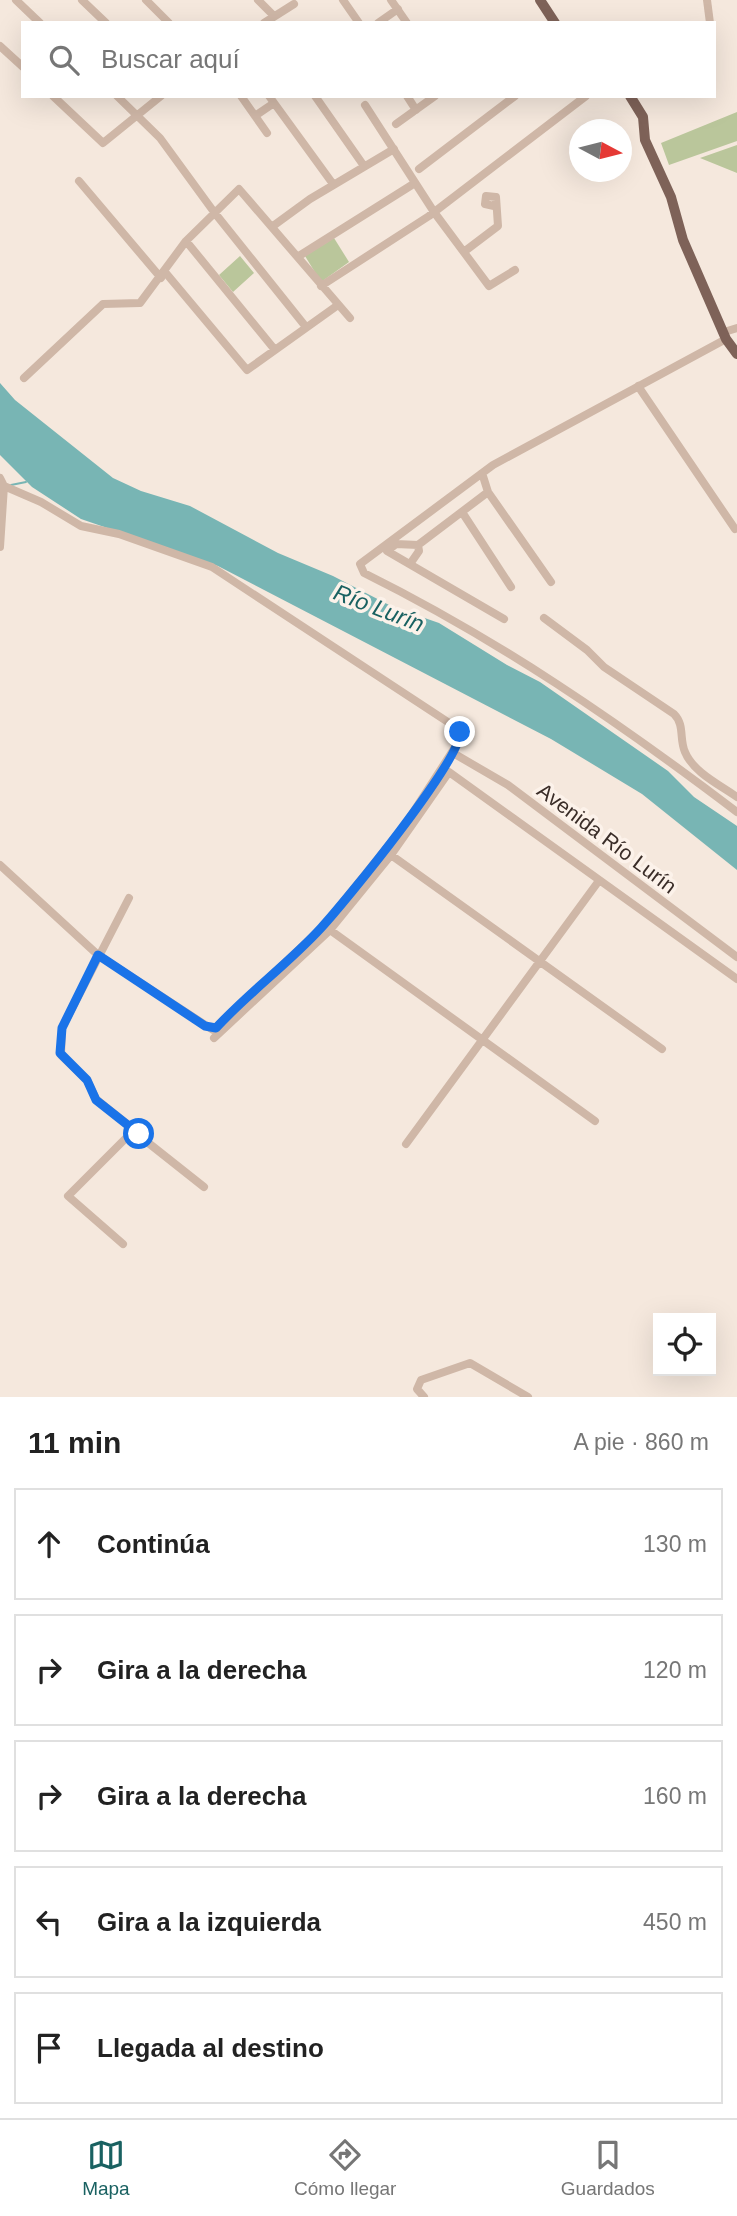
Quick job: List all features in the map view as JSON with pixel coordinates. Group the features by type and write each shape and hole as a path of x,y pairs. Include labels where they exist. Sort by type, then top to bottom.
{"main road":[{"path":"540,0 554,21"},
{"path":"631,98 643,117 645,140 671,197 683,240 725,335 737,354"}],"street":[{"path":"16,0 38,21"},
{"path":"82,0 104,21"},
{"path":"146,0 167,21"},
{"path":"258,0 274,16"},
{"path":"343,0 358,21"},
{"path":"391,0 406,21"},
{"path":"707,0 710,21"},
{"path":"267,21 294,4"},
{"path":"381,21 398,9"},
{"path":"0,46 21,65"},
{"path":"55,98 103,143 159,98"},
{"path":"119,98 160,138 214,212 306,327"},
{"path":"242,98 267,134"},
{"path":"315,98 364,166"},
{"path":"408,98 416,110"},
{"path":"396,124 432,98"},
{"path":"419,169 512,98"},
{"path":"321,286 434,212 583,98"},
{"path":"255,116 271,100 333,184"},
{"path":"365,105 434,212 489,286 515,271"},
{"path":"273,226 333,184 394,149"},
{"path":"79,181 246,369 338,305"},
{"path":"299,256 415,183"},
{"path":"24,378 99,306 108,303 138,304 163,275 186,241 241,189 350,318"},
{"path":"465,251 498,226 499,219 494,206"},
{"path":"186,241 275,350"},
{"path":"737,328 482,472 362,560 360,566 364,573 444,614 543,673 631,732 737,812"},
{"path":"638,386 735,529"},
{"path":"482,472 488,492 551,582"},
{"path":"0,547 2,482 81,526 119,534 217,569 457,728 461,738 405,825 322,928 279,970 248,994 216,1028 205,1026 98,955 0,865"},
{"path":"488,492 418,545 396,544 387,551 504,619"},
{"path":"462,512 512,587"},
{"path":"410,564 419,551 418,545"},
{"path":"544,618 587,650 604,667 674,714 681,724 684,752 690,760 737,797"},
{"name":"Avenida Río Lurín","path":"453,753 508,785 737,957"},
{"path":"214,1038 330,930 391,855 449,772 598,882 737,979"},
{"path":"391,855 662,1049"},
{"path":"406,1144 598,882"},
{"path":"129,898 62,1028 60,1053 87,1080 96,1100 204,1187"},
{"path":"330,930 595,1121"},
{"path":"123,1244 68,1196 132,1130"},
{"path":"424,1397 417,1389 421,1380 470,1363 528,1397"}],"green space":[{"path":"737,112 737,141 669,165 661,143"},
{"path":"737,145 737,173 700,158"},
{"path":"334,238 349,262 321,282 305,256"},
{"path":"240,256 254,273 233,292 219,275"}],"water":[{"name":"Río Lurín","path":"0,383 15,400 113,478 141,491 190,506 278,553 333,576 393,607 439,623 540,682 668,771 694,797 737,826 737,870 642,794 551,739 218,566 81,519 32,487 0,455"}],"waterway":[{"path":"11,485 26,482"}],"route":[{"path":"139,1134 96,1100 87,1080 60,1053 62,1028 73,1011 98,955 211,1030 216,1028 248,994 279,970 322,928 405,825 453,753 461,738 460,732"}]}
